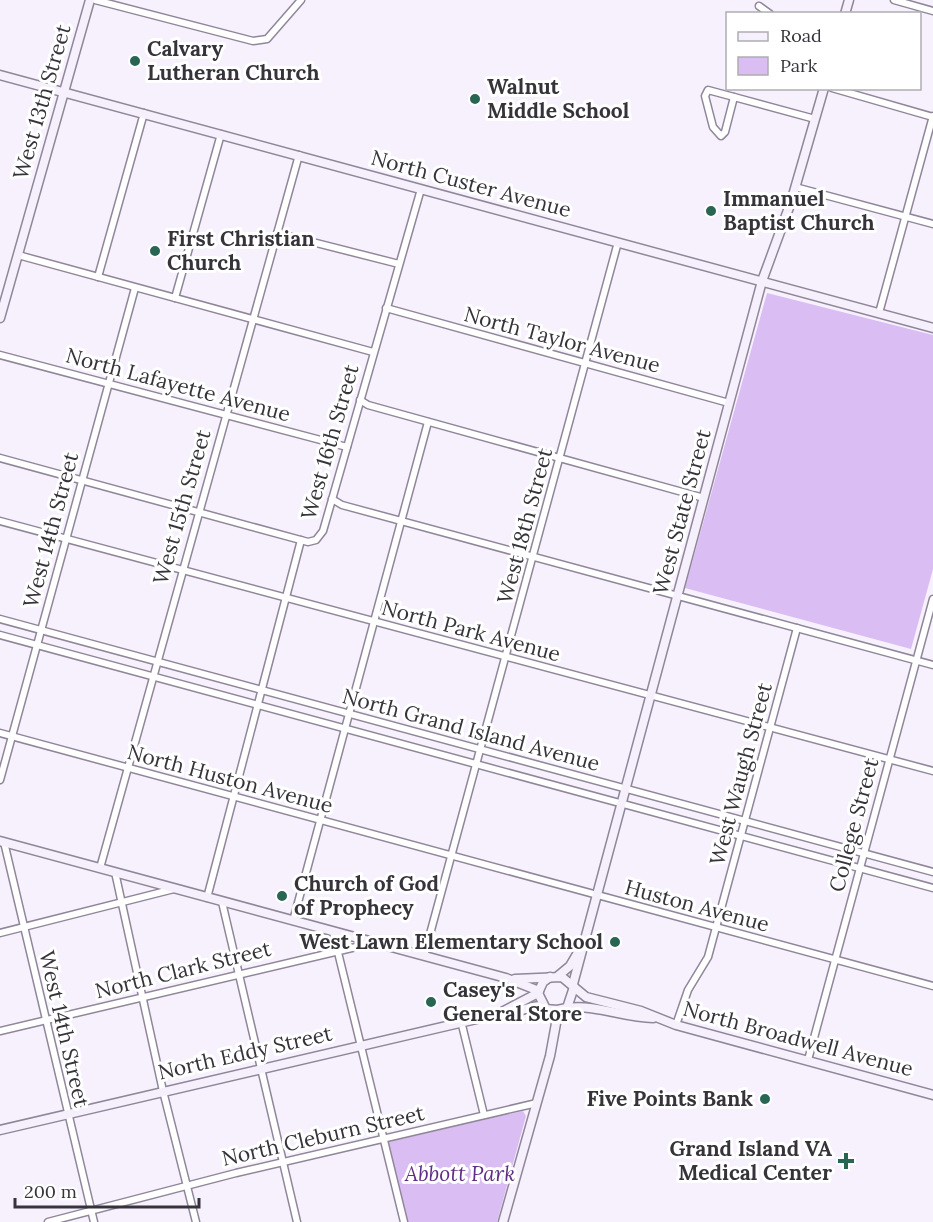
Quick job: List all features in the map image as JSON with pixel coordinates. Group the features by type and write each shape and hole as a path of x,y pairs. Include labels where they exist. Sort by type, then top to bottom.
{"street":[{"name":"West 13th Street","path":"0,318 90,0"},
{"path":"95,0 253,41 267,39 301,0"},
{"path":"894,0 933,10"},
{"path":"759,6 767,12"},
{"name":"North Custer Avenue","path":"0,75 933,328"},
{"path":"734,97 725,132 721,136 717,134 705,96 708,90 734,97 815,119"},
{"name":"West State Street","path":"565,1009 574,985 582,946 762,281 795,188 823,90"},
{"path":"839,90 933,117 879,313"},
{"path":"98,278 144,113"},
{"path":"175,298 221,134"},
{"name":"West 15th Street","path":"100,868 299,155"},
{"path":"795,188 933,224"},
{"name":"West 16th Street","path":"207,898 302,540 316,540 323,531 421,189"},
{"path":"277,233 399,264"},
{"name":"West 18th Street","path":"424,956 618,242"},
{"path":"18,255 373,352"},
{"name":"West 14th Street","path":"0,780 135,288"},
{"name":"North Taylor Avenue","path":"386,308 729,403"},
{"name":"North Lafayette Avenue","path":"0,355 346,447"},
{"path":"360,400 368,405 704,498"},
{"path":"293,921 428,422"},
{"path":"0,458 302,540"},
{"path":"332,499 342,505 933,665"},
{"name":"North Park Avenue","path":"0,520 506,658 933,771"},
{"name":"College Street","path":"808,1060 933,599"},
{"name":"North Grand Island Avenue","path":"0,619 933,872"},
{"name":"West Waugh Street","path":"676,1025 685,996 706,963 717,928 797,628"},
{"name":"North Grand Island Avenue","path":"0,635 933,888"},
{"name":"North Huston Avenue","path":"0,733 452,857"},
{"path":"2,842 506,978 538,992 554,1032"},
{"name":"West 14th Street","path":"2,842 94,1222"},
{"name":"Huston Avenue","path":"452,857 933,986"},
{"path":"115,872 196,1222"},
{"path":"0,933 176,889"},
{"path":"222,902 297,1222"},
{"path":"333,932 404,1222"},
{"name":"North Clark Street","path":"0,1031 240,972 374,942"},
{"name":"West State Street","path":"538,992 554,976 570,966 582,946"},
{"path":"506,978 554,976"},
{"name":"North Broadwell Avenue","path":"554,976 574,985 586,997 641,1011 676,1025 933,1095"},
{"name":"North Eddy Street","path":"498,1014 538,992"},
{"name":"North Eddy Street","path":"0,1130 461,1021 498,1014 508,1015 532,1006 545,1007"},
{"name":"North Broadwell Avenue","path":"545,1007 565,1009 589,1006 639,1018 654,1018"},
{"path":"503,1222 553,1045 554,1032 565,1009"},
{"path":"461,1021 484,1115"},
{"name":"North Cleburn Street","path":"48,1222 187,1185 537,1103"}],"green space":[{"path":"767,293 933,335 933,569 911,649 685,588"},
{"name":"Abbott Park","path":"523,1111 526,1116 497,1222 407,1222 388,1142"}],"place":[{"name":"Calvary Lutheran Church","path":"135,61"},
{"name":"Walnut Middle School","path":"475,99"},
{"name":"Immanuel Baptist Church","path":"711,211"},
{"name":"First Christian Church","path":"155,251"},
{"name":"Church of God of Prophecy","path":"282,896"},
{"name":"West Lawn Elementary School","path":"615,942"},
{"name":"Casey's General Store","path":"431,1002"},
{"name":"Five Points Bank","path":"765,1099"},
{"name":"Grand Island VA Medical Center","path":"846,1161"}]}
